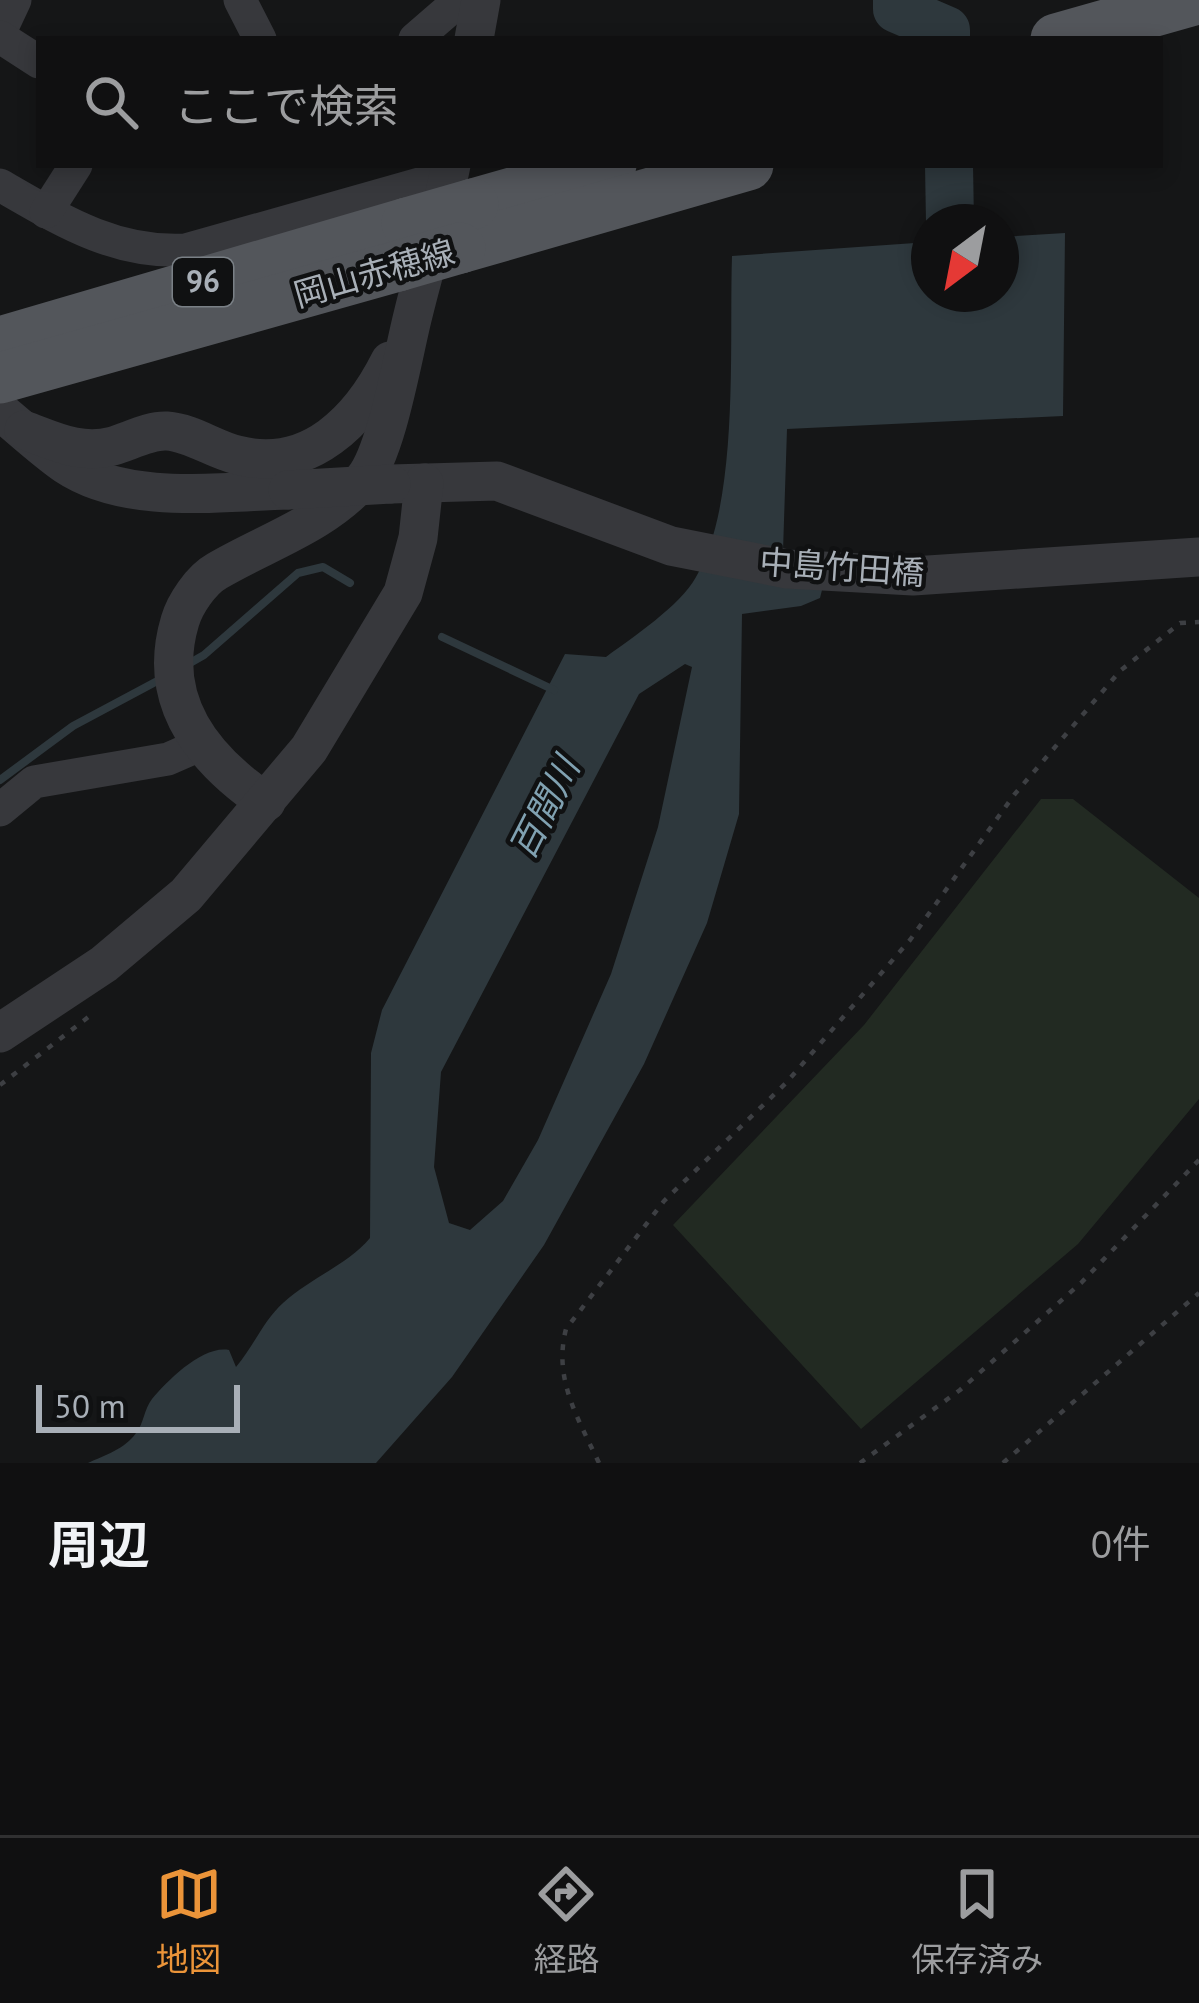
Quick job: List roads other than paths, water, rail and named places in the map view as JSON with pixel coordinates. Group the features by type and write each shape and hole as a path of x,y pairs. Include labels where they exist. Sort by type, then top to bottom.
{"main road":[{"path":"1068,36 1194,0"},
{"path":"1163,45 1199,34"},
{"name":"岡山赤穂線","path":"0,379 402,244 458,198 725,168"},
{"name":"岡山赤穂線","path":"0,342 402,244"}],"street":[{"path":"16,0 0,34 36,60"},
{"path":"240,0 258,36"},
{"path":"422,36 474,9"},
{"path":"46,212 74,168"},
{"path":"0,185 104,242 153,251 186,250 458,198"},
{"path":"12,420 77,450 107,448 161,430 241,457 300,452 330,440 373,394 413,314 458,198"},
{"path":"266,802 225,774 196,736 172,680 172,646 183,609 212,573 299,530 365,478 390,414 413,314"},
{"path":"0,1033 104,964 186,896 266,802 309,748 403,593 418,538 407,484 206,492 118,487 69,467 12,420"},
{"name":"中島竹田橋","path":"407,484 497,482 670,546 787,569 913,576 1199,556"},
{"path":"0,810 34,782 168,759 196,736"}],"water":[{"path":"1065,233 1063,416 787,429 783,551 824,582 820,598 801,606 742,614 739,814 707,923 644,1064 544,1245 452,1377 376,1463 88,1463 131,1439 152,1399 197,1358 229,1350 236,1367 283,1303 370,1238 371,1053 382,1010 565,654 606,657 642,631 689,588 710,545 726,466 732,256 911,243 911,312 1019,312 1019,236","holes":["685,664 692,667 658,827 611,974 538,1140 503,1201 470,1230 449,1223 434,1167 441,1072 639,694"]}],"waterway":[{"name":"百間川","path":"897,0 897,9 946,30 946,36"},
{"name":"百間川","path":"949,168 950,204"},
{"path":"190,663 298,573 323,567 350,583"},
{"path":"442,637 554,690"},
{"path":"0,780 73,726 161,679"}]}
